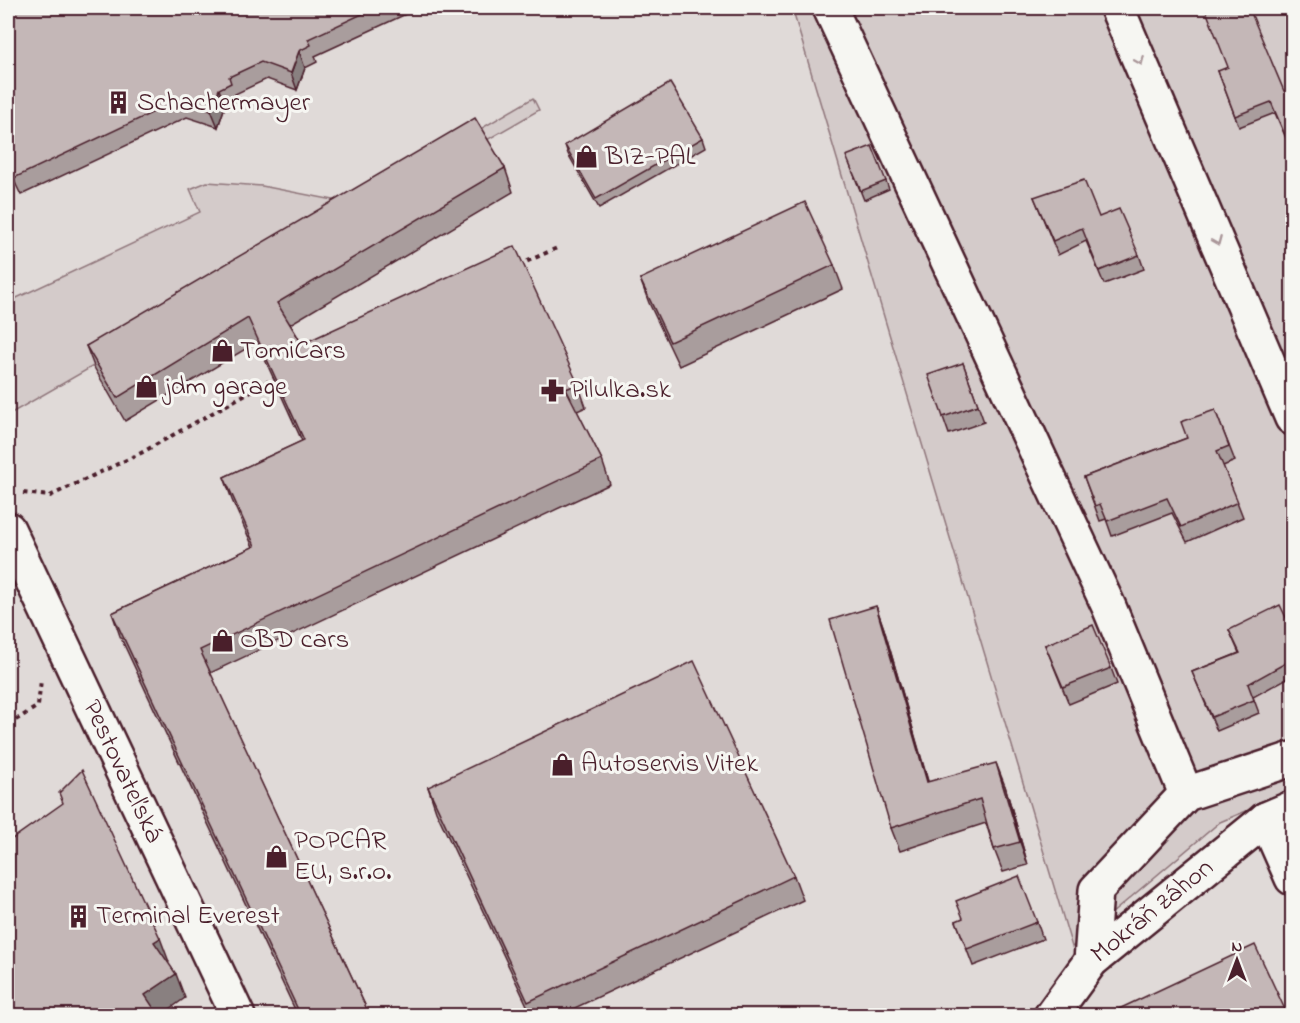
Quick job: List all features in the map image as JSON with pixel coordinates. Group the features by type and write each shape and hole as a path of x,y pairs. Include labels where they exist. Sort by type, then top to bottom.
{"street":[{"path":"831,8 1109,607 1186,794"},
{"path":"1118,8 1293,418"},
{"name":"Pestovateľská","path":"8,529 238,1016"},
{"path":"1092,945 1096,890 1186,794 1293,759"},
{"name":"Mokráň záhon","path":"1051,1016 1092,945 1279,813 1293,878"}],"path":[{"path":"513,267 557,248"},
{"path":"23,493 50,496 141,453 286,372"},
{"path":"8,725 38,706 42,676"},
{"path":"1291,1016 1289,1011 1293,1010"}],"shaded area":[{"path":"8,8 792,8 1072,946 1220,822 1292,792 1292,1015 8,1015"},
{"path":"792,8 1292,8 1292,792 1220,822 1072,947"},
{"path":"533,98 539,110 8,415 8,302 200,212 190,189 207,182 262,186 354,204"}],"building":[{"name":"Schachermayer","path":"8,8 375,8 308,39 311,45 299,51 291,73 261,62 229,77 231,83 219,89 211,110 181,99 14,178 8,163"},
{"path":"1205,8 1249,8 1284,91 1293,88 1293,142 1289,144 1271,102 1235,116 1218,71 1228,67"},
{"path":"670,83 703,138 596,199 565,145"},
{"path":"475,118 505,168 277,303 302,344 515,246 578,384 566,389 602,460 200,650 370,1016 301,1016 112,613 255,546 224,477 304,440 248,318 117,398 86,346"},
{"path":"872,146 886,181 861,191 846,156"},
{"path":"1084,180 1099,217 1119,209 1139,255 1099,271 1082,228 1053,241 1034,197"},
{"path":"805,202 834,265 670,342 640,279"},
{"path":"963,363 978,405 943,417 928,375"},
{"path":"1215,410 1229,446 1217,451 1238,502 1181,527 1167,498 1107,521 1100,504 1095,506 1084,477 1187,438 1181,422"},
{"path":"1280,605 1293,632 1293,659 1248,684 1254,700 1212,717 1192,672 1240,653 1229,630"},
{"path":"876,606 927,782 996,763 1020,842 994,849 980,799 891,828 830,620"},
{"path":"1093,625 1111,668 1063,687 1045,645"},
{"path":"694,661 794,876 528,1002 428,787"},
{"name":"Terminal Everest","path":"82,770 160,938 154,942 176,974 145,995 159,1016 8,1016 8,842 63,803 59,793"},
{"path":"1019,876 1037,922 967,949 956,921 963,918 956,901"},
{"path":"1255,945 1288,1016 1104,1016"}],"place":[{"name":"Schachermayer","path":"119,103"},
{"name":"BIZ-PAL","path":"587,157"},
{"name":"TomiCars","path":"222,351"},
{"name":"jdm garage","path":"147,387"},
{"name":"Pilulka.sk","path":"552,390"},
{"name":"OBD cars","path":"222,640"},
{"name":"Autoservis Vitek","path":"563,764"},
{"name":"POPCAR EU, s.r.o.","path":"276,857"},
{"name":"Terminal Everest","path":"78,916"}]}
